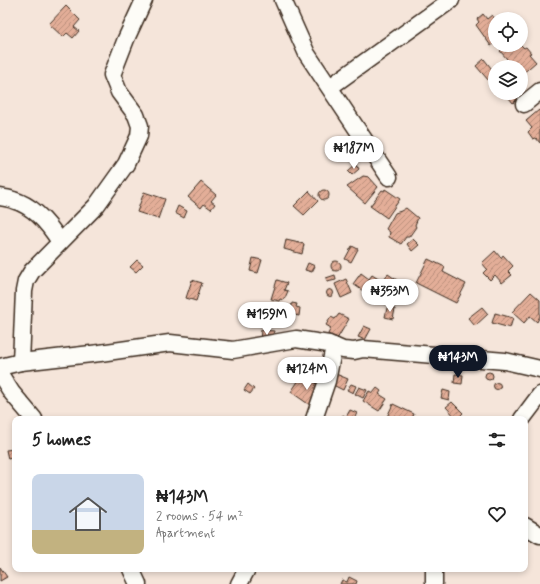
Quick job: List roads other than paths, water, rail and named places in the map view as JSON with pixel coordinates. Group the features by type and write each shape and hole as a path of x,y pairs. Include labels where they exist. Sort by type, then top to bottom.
{"street":[{"path":"21,362 24,291 26,281 32,271 96,206 126,164 139,136 140,126 136,114 119,92 112,75 126,39 144,0"},
{"path":"283,0 307,54 389,177"},
{"path":"330,87 451,0"},
{"path":"524,104 540,91"},
{"path":"0,197 13,200 33,211 45,220 60,242"},
{"path":"0,367 21,362 170,343 233,350 296,339 329,344 343,350 354,351 363,349 505,361 540,368"},
{"path":"315,416 326,381 334,346"},
{"path":"0,374 12,393 31,416"},
{"path":"524,416 540,395"},
{"path":"528,528 540,535"},
{"path":"132,572 138,584"},
{"path":"239,584 245,572"},
{"path":"434,572 434,584"}]}
